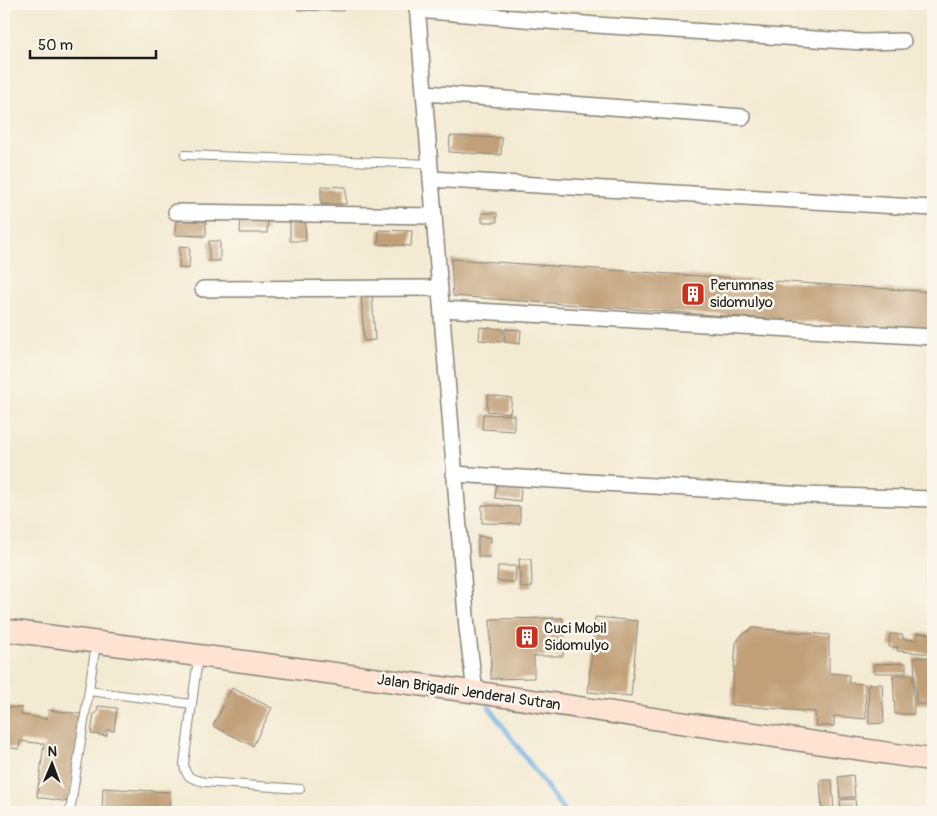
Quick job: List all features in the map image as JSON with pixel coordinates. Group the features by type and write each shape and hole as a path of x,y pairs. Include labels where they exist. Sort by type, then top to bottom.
{"main road":[{"name":"Jalan Brigadir Jenderal Sutran","path":"4,630 475,692 933,760"}],"street":[{"path":"475,692 467,628 442,309 436,288 434,216 427,168 425,93 417,7 596,25 863,42 903,41"},
{"path":"425,93 743,117"},
{"path":"427,168 933,208"},
{"path":"176,212 434,216"},
{"path":"203,289 436,288"},
{"path":"442,309 933,337"},
{"path":"454,474 804,496 933,499"}],"lane":[{"path":"185,154 427,168"},
{"path":"70,812 96,642"},
{"path":"198,656 184,764 185,774 190,779 205,782 300,789"},
{"path":"89,690 192,704"}],"building":[{"path":"298,4 344,4 343,11 298,10"},
{"path":"450,136 502,138 501,155 449,152"},
{"path":"321,186 346,187 346,204 321,204"},
{"path":"482,213 497,213 497,222 482,222"},
{"path":"241,218 268,218 267,233 240,233"},
{"path":"305,219 306,241 290,241 290,220"},
{"path":"176,221 206,221 206,236 175,235"},
{"path":"379,230 412,231 411,246 378,244"},
{"path":"209,241 220,241 220,261 209,261"},
{"path":"180,246 190,247 189,269 179,268"},
{"name":"Perumnas sidomulyo","path":"451,259 933,292 933,331 453,296"},
{"path":"361,292 372,292 375,340 364,341"},
{"path":"480,327 503,329 502,342 479,340"},
{"path":"505,329 521,330 520,344 504,342"},
{"path":"488,395 512,398 510,413 487,411"},
{"path":"483,414 514,415 514,431 482,429"},
{"path":"497,478 522,480 520,501 495,498"},
{"path":"482,505 520,507 520,524 482,523"},
{"path":"478,536 491,537 490,557 478,557"},
{"path":"519,559 531,559 532,587 521,588"},
{"path":"498,566 516,566 515,582 497,581"},
{"path":"595,617 638,621 631,696 588,692"},
{"name":"Cuci Mobil Sidomulyo","path":"563,618 563,656 534,656 534,678 491,679 490,619"},
{"path":"753,628 829,635 829,673 849,675 849,683 865,684 866,719 834,716 834,726 816,726 815,712 731,705 736,643 742,635"},
{"path":"917,633 933,634 933,654 897,651 898,647 889,647 890,634 903,635 903,639 917,640"},
{"path":"933,657 933,672 928,672 929,678 933,678 933,700 930,700 930,704 916,704 914,658"},
{"path":"906,663 906,673 874,673 874,664"},
{"path":"893,675 913,675 914,714 895,714"},
{"path":"868,684 882,684 884,723 869,724"},
{"path":"232,688 272,708 253,746 213,726"},
{"path":"98,706 117,708 114,731 107,730 107,736 91,734 94,713 97,713"},
{"path":"8,707 22,708 21,715 47,719 49,710 81,714 69,802 37,797 44,744 20,741 19,749 4,747 4,713 7,714"},
{"path":"853,775 855,797 840,798 838,777"},
{"path":"820,780 832,780 834,812 822,812"},
{"path":"103,788 170,792 169,812 102,811"},
{"path":"855,799 856,812 841,812 840,800"}],"waterway":[{"path":"489,707 565,812"}],"place":[{"name":"Perumnas sidomulyo","path":"693,294"},
{"name":"Cuci Mobil Sidomulyo","path":"527,637"}]}
